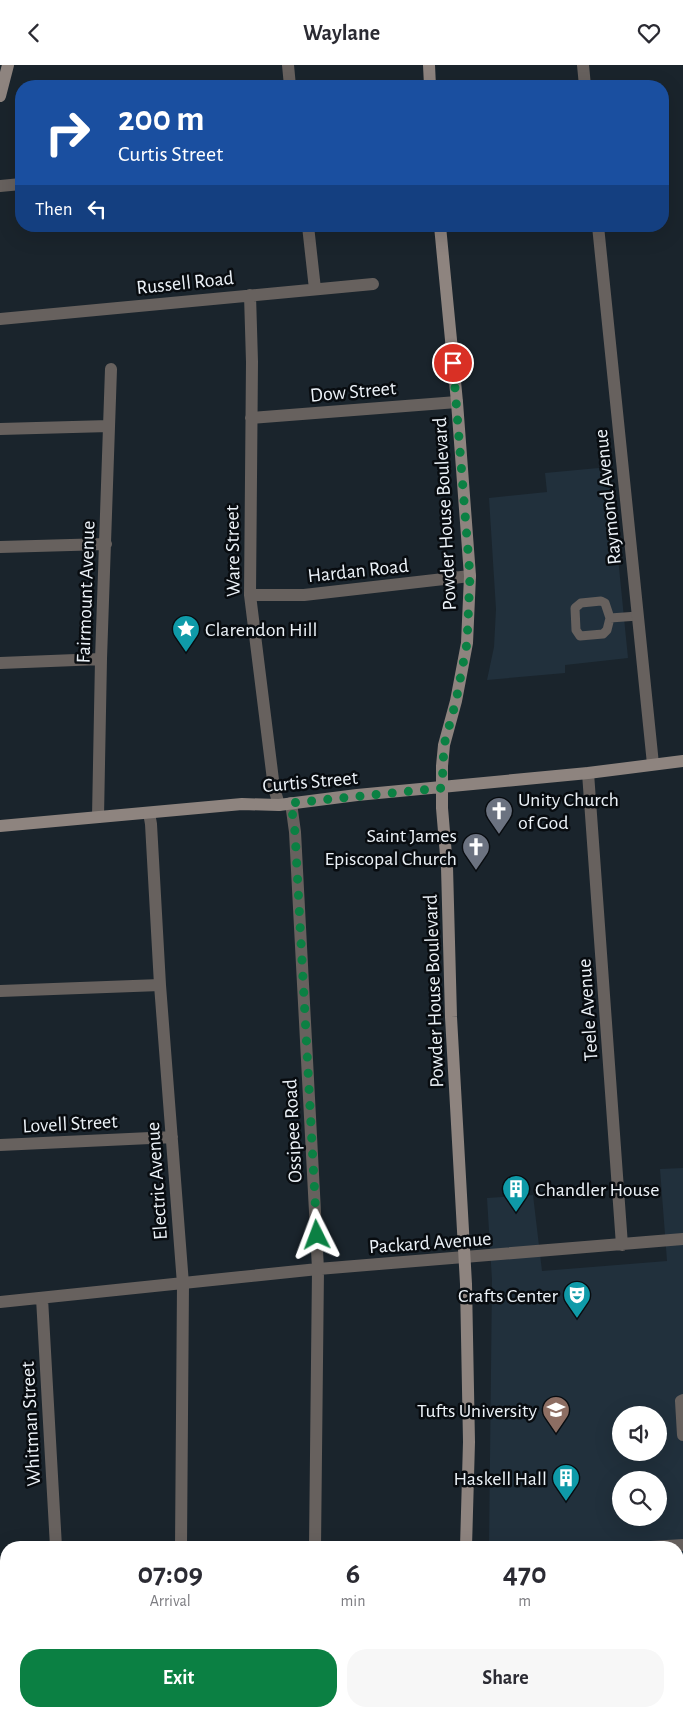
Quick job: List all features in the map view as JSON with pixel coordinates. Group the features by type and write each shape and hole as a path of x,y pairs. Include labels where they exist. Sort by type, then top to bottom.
{"main road":[{"path":"0,96 8,65"},
{"path":"429,65 430,80"},
{"name":"Powder House Boulevard","path":"441,232 457,401 470,576 467,643 456,701 444,745 442,788 447,867 451,1017 465,1257 469,1442 466,1541"},
{"name":"Curtis Street","path":"0,826 242,804 285,804 588,773 683,761"}],"street":[{"path":"288,65 289,80"},
{"path":"583,65 584,80"},
{"path":"0,186 15,185"},
{"path":"309,232 315,289"},
{"name":"Raymond Avenue","path":"599,232 653,764"},
{"name":"Russell Road","path":"0,319 373,284"},
{"name":"Ware Street","path":"250,295 252,362 250,595 274,789 285,804"},
{"name":"Fairmount Avenue","path":"98,817 101,659 111,369"},
{"name":"Dow Street","path":"252,418 457,401"},
{"path":"0,429 109,426"},
{"path":"0,547 106,544"},
{"name":"Hardan Road","path":"250,595 304,595 470,576"},
{"path":"0,663 101,659"},
{"name":"Teele Avenue","path":"588,773 622,1245"},
{"name":"Ossipee Road","path":"285,804 295,832 318,1269 315,1541"},
{"name":"Electric Avenue","path":"149,813 183,1284 181,1541"},
{"path":"0,991 160,985"},
{"name":"Lovell Street","path":"0,1145 172,1137"},
{"name":"Packard Avenue","path":"0,1301 318,1269 683,1239"},
{"name":"Whitman Street","path":"42,1298 56,1541"},
{"path":"683,1400 681,1401 683,1435"}],"lane":[{"path":"601,601 605,603 610,619 608,630 603,634 580,636 576,630 575,608 581,603 601,601"},
{"path":"610,619 638,616"}],"shaded area":[{"path":"609,467 628,658 565,665 565,673 487,680 494,647 496,609 489,498 547,492 545,473"},
{"name":"Tufts University","path":"683,1168 683,1541 489,1541 492,1280 487,1198 533,1195 542,1271 667,1261 660,1169"}],"place":[{"name":"Clarendon Hill","path":"186,653"},
{"name":"Unity Church of God","path":"499,835"},
{"name":"Saint James Episcopal Church","path":"476,871"},
{"name":"Chandler House","path":"516,1213"},
{"name":"Crafts Center","path":"577,1319"},
{"name":"Tufts University","path":"556,1434"},
{"name":"Haskell Hall","path":"566,1502"}],"route":[{"path":"317,1235 295,832 291,803 442,788 444,745 456,701 467,643 470,576 453,363"}]}
